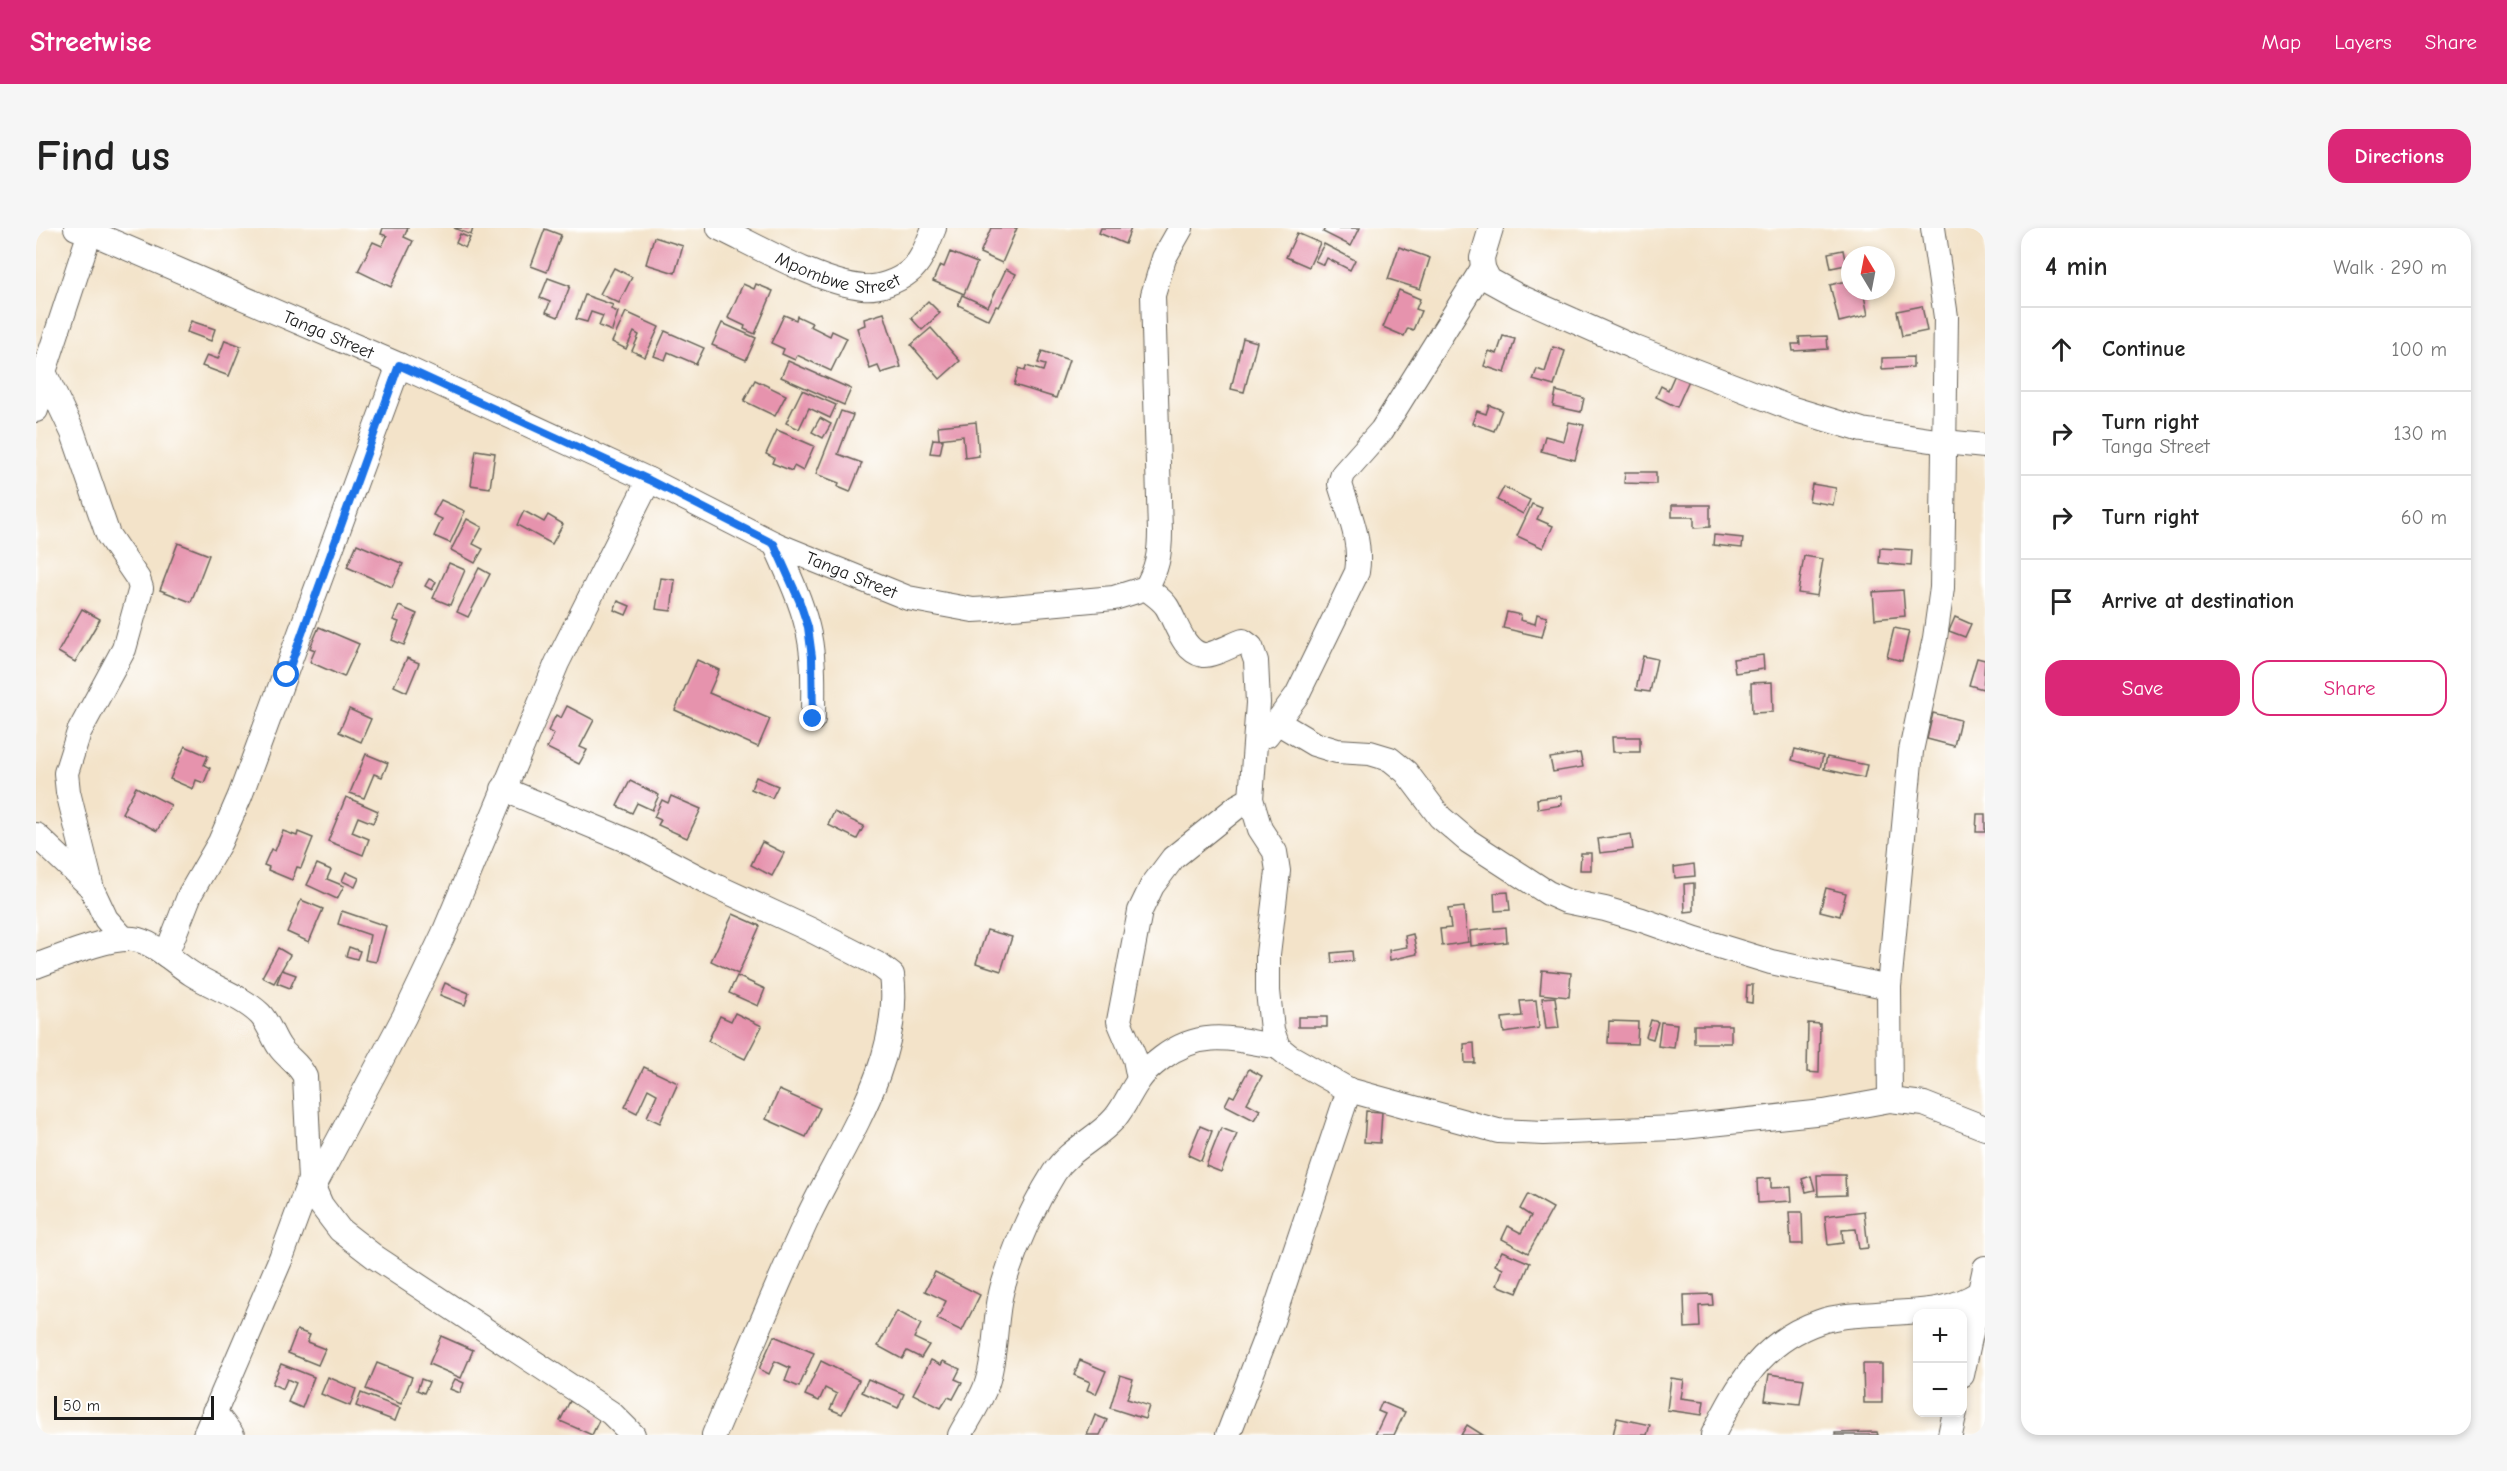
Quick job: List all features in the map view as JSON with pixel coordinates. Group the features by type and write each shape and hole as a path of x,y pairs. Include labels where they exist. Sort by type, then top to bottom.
{"street":[{"name":"Mpombwe Street","path":"719,228 830,280 865,288 892,282 911,271 924,251 934,228"},
{"path":"1181,228 1164,258 1153,295 1160,552 1156,570 1146,588 1163,601 1180,633 1193,650 1203,655 1243,641 1251,647 1256,661 1258,703 1251,799 1260,830 1275,852 1278,871 1268,954 1268,991 1272,1030 1278,1047"},
{"path":"1491,228 1483,250 1483,268 1490,280 1518,296 1633,347 1793,409 1862,430 1985,446"},
{"path":"1890,1100 1890,987 1911,750 1939,618 1942,588 1946,317 1933,228"},
{"path":"36,410 44,372 83,230"},
{"name":"Tanga Street","path":"83,230 399,365 649,480 774,544 908,598 973,610 1114,598 1146,588"},
{"path":"1254,754 1297,695 1357,572 1358,544 1340,479 1382,430 1483,268"},
{"path":"166,955 190,894 220,842 240,796 287,675 399,365"},
{"path":"44,372 73,433 108,535 138,579 141,588 124,649 79,732 66,773 68,792 92,889 105,919 124,939"},
{"path":"205,1435 312,1184 409,1007 444,933 557,663 649,480"},
{"path":"774,544 799,600 808,627 812,657 813,719"},
{"path":"1277,722 1314,744 1337,751 1370,753 1390,759 1406,772 1440,817 1468,841 1548,893 1566,901 1642,920 1771,962 1890,987"},
{"path":"503,789 633,843 711,884 821,935 879,965 892,975 895,1000 877,1076 841,1156 809,1215 714,1435"},
{"path":"1139,1079 1135,1059 1119,1021 1140,911 1152,886 1173,858 1238,806 1251,799"},
{"path":"36,835 92,889"},
{"path":"36,966 124,939 137,940 166,955 261,1015 281,1048 303,1071 308,1103 312,1184 321,1205 340,1230 375,1257 611,1413 633,1435"},
{"path":"960,1435 987,1384 1002,1290 1033,1211 1056,1170 1078,1147 1099,1134 1114,1119 1139,1079 1174,1049 1196,1040 1222,1037 1278,1047 1289,1056 1349,1090 1498,1131 1543,1133 1674,1128 1824,1112 1890,1100 1924,1104 1985,1128"},
{"path":"1228,1435 1272,1321 1349,1090"},
{"path":"1964,1363 1985,1268"},
{"path":"1713,1435 1749,1370 1790,1335 1820,1322 1853,1316 1952,1307 1979,1293"},
{"path":"214,1412 232,1435"},
{"path":"1950,1435 1954,1417"}],"building":[{"path":"383,228 408,228 404,237 413,241 391,287 358,271 373,242 382,246 387,236 381,234"},
{"path":"454,228 473,228 471,235"},
{"path":"991,228 1017,228 1002,263 980,253"},
{"path":"1101,228 1131,228 1125,244 1099,233"},
{"path":"1325,228 1360,228 1351,246 1323,232"},
{"path":"545,229 561,235 547,272 531,266"},
{"path":"1297,233 1320,243 1309,267 1286,257"},
{"path":"460,234 470,238 465,248 456,243"},
{"path":"654,237 683,246 675,273 646,264"},
{"path":"1324,244 1355,260 1350,270 1327,258 1324,265 1315,261"},
{"path":"1399,247 1430,258 1420,289 1388,279"},
{"path":"1841,250 1841,266 1831,268 1828,253"},
{"path":"950,252 977,263 964,294 933,281 940,265 944,267"},
{"path":"614,268 632,277 619,303 600,294"},
{"path":"1006,269 1016,274 999,307 996,306 989,320 958,305 962,295 988,307"},
{"path":"548,278 570,286 558,317 546,312 550,302 540,298"},
{"path":"1841,282 1841,300 1865,300 1868,315 1839,322 1830,285"},
{"path":"743,284 754,289 756,284 773,291 755,334 728,318"},
{"path":"1399,290 1420,299 1416,309 1421,311 1413,330 1408,328 1404,336 1383,327"},
{"path":"585,295 613,305 611,309 618,312 612,331 599,326 603,316 591,312 587,322 576,319"},
{"path":"928,301 940,313 922,330 911,318"},
{"path":"1922,306 1927,331 1902,336 1897,311"},
{"path":"626,312 659,327 645,357 632,351 639,335 634,332 626,349 612,342"},
{"path":"884,313 901,367 881,373 878,366 870,369 857,328 865,325 864,319"},
{"path":"784,315 796,320 797,316 812,323 810,326 830,336 832,331 847,338 831,371 797,355 795,360 782,354 784,349 771,343"},
{"path":"191,321 215,329 211,341 187,332"},
{"path":"722,323 756,338 746,360 712,345"},
{"path":"931,328 960,361 940,379 911,345"},
{"path":"665,331 704,348 696,364 668,352 665,360 654,356"},
{"path":"1503,336 1515,339 1505,373 1484,366 1489,351 1497,354"},
{"path":"1827,336 1828,349 1793,351 1792,344 1800,344 1799,337"},
{"path":"1243,338 1257,342 1244,392 1231,389"},
{"path":"225,340 241,346 229,376 202,366 207,355 218,359"},
{"path":"1553,347 1565,351 1554,386 1533,380 1537,369 1545,372"},
{"path":"1042,351 1069,360 1056,398 1014,385 1019,368 1025,371 1026,366 1043,371 1045,365 1038,363"},
{"path":"1913,357 1913,367 1882,369 1882,358"},
{"path":"788,361 851,389 844,405 781,377"},
{"path":"1676,372 1690,378 1677,407 1656,397 1661,386 1668,390"},
{"path":"755,380 786,395 775,416 744,401"},
{"path":"802,390 836,405 830,418 809,408 799,429 786,423"},
{"path":"1556,391 1584,398 1581,412 1553,406"},
{"path":"1489,405 1502,410 1494,431 1472,423 1477,411 1486,414"},
{"path":"841,411 853,415 838,454 862,463 850,492 838,487 839,483 816,474"},
{"path":"820,418 831,424 823,438 812,432"},
{"path":"976,422 979,456 965,458 963,436 939,439 938,426"},
{"path":"1569,422 1584,425 1575,460 1541,451 1545,436 1564,441"},
{"path":"777,430 814,446 803,471 794,466 792,471 772,463 774,458 766,454"},
{"path":"933,439 943,440 940,454 930,453"},
{"path":"476,450 495,453 490,488 471,485"},
{"path":"1625,472 1656,472 1656,484 1624,483"},
{"path":"1812,484 1836,488 1833,505 1809,501"},
{"path":"1504,487 1530,500 1523,514 1497,500"},
{"path":"441,500 465,511 450,543 434,536 442,519 433,515"},
{"path":"1532,504 1542,508 1537,519 1553,526 1543,548 1517,536"},
{"path":"1672,505 1710,505 1710,527 1694,528 1694,517 1672,517"},
{"path":"524,511 544,522 548,515 563,524 552,544 517,525"},
{"path":"467,519 482,527 473,544 483,549 475,563 451,550"},
{"path":"1714,535 1743,538 1742,548 1713,545"},
{"path":"178,543 209,555 191,602 160,590"},
{"path":"357,544 403,564 392,587 347,567"},
{"path":"1880,548 1912,550 1911,566 1879,563"},
{"path":"1804,556 1823,559 1817,596 1798,593"},
{"path":"449,563 465,570 450,605 433,598"},
{"path":"479,568 490,574 468,617 457,612"},
{"path":"661,578 675,580 671,611 656,609"},
{"path":"429,579 436,582 432,590 425,586"},
{"path":"1903,590 1905,616 1875,619 1873,592"},
{"path":"618,601 630,606 626,615 614,610"},
{"path":"399,606 417,614 404,645 392,640 399,622 393,620"},
{"path":"82,609 100,619 75,662 58,652"},
{"path":"1507,612 1521,615 1520,620 1535,624 1537,614 1547,617 1542,637 1503,628"},
{"path":"1955,617 1971,624 1965,637 1949,631"},
{"path":"319,627 359,644 344,677 310,662 315,650 310,648"},
{"path":"1894,628 1909,631 1902,661 1887,657"},
{"path":"1763,655 1764,669 1735,673 1733,659"},
{"path":"1643,656 1657,659 1650,692 1636,690"},
{"path":"407,658 419,663 407,692 394,686"},
{"path":"1977,658 1985,660 1983,689 1969,685"},
{"path":"697,660 719,670 709,693 770,719 758,747 675,710"},
{"path":"1772,682 1773,712 1752,713 1751,683"},
{"path":"567,706 594,720 580,747 587,750 579,764 547,748 554,734 548,731 556,715 561,718"},
{"path":"349,709 371,719 361,742 339,732"},
{"path":"1933,713 1960,720 1954,746 1927,739"},
{"path":"1612,737 1640,737 1640,752 1613,752"},
{"path":"185,746 208,756 204,765 210,768 204,783 196,780 193,789 170,779"},
{"path":"1795,749 1823,756 1820,768 1792,760"},
{"path":"1580,753 1583,767 1553,772 1550,758"},
{"path":"366,754 388,763 382,777 374,774 364,798 350,793"},
{"path":"1827,757 1867,765 1864,778 1824,769"},
{"path":"756,777 778,786 772,798 751,789"},
{"path":"630,781 659,795 652,810 637,803 632,813 617,806"},
{"path":"136,787 171,805 157,831 122,813"},
{"path":"671,796 701,809 687,838 658,825 661,820 654,817 662,800 668,803"},
{"path":"1561,796 1562,805 1538,809 1537,799"},
{"path":"346,797 378,811 373,823 358,817 352,832 369,839 363,855 328,841"},
{"path":"834,812 864,826 857,839 828,825"},
{"path":"1977,814 1985,814 1985,832 1976,832"},
{"path":"283,831 297,836 298,832 313,838 301,868 297,867 292,880 268,870 269,867 264,865 271,849 275,851"},
{"path":"1631,834 1633,849 1600,853 1598,839"},
{"path":"762,842 784,853 772,876 751,865"},
{"path":"1581,853 1591,853 1591,870 1580,870"},
{"path":"317,864 331,870 327,879 344,886 337,899 307,885"},
{"path":"1694,864 1695,876 1675,878 1674,867"},
{"path":"346,872 359,878 355,887 342,881"},
{"path":"1694,883 1694,911 1685,912 1684,884"},
{"path":"1826,888 1846,893 1840,916 1820,911"},
{"path":"1508,892 1510,910 1495,911 1494,893"},
{"path":"301,900 323,909 309,942 287,932"},
{"path":"1464,907 1468,942 1442,946 1440,929 1451,928 1448,909"},
{"path":"342,911 386,926 376,962 365,960 370,935 338,924"},
{"path":"733,914 760,926 738,974 711,961"},
{"path":"1506,927 1507,942 1471,946 1470,931"},
{"path":"987,930 1012,937 1001,971 976,963"},
{"path":"1413,934 1417,954 1390,960 1389,950 1407,947 1405,936"},
{"path":"349,947 360,951 357,959 346,956"},
{"path":"278,948 290,955 274,983 262,977"},
{"path":"1352,951 1353,961 1332,963 1331,953"},
{"path":"282,970 296,975 290,988 277,983"},
{"path":"1542,970 1571,973 1569,997 1540,994"},
{"path":"737,976 765,989 758,1006 729,993"},
{"path":"445,983 469,993 465,1005 440,995"},
{"path":"1747,985 1753,985 1752,1003 1746,1002"},
{"path":"1555,997 1559,1028 1546,1029 1542,998"},
{"path":"1536,1000 1539,1028 1504,1033 1502,1018 1522,1016 1520,1001"},
{"path":"735,1013 762,1026 745,1059 708,1041 720,1016 731,1021"},
{"path":"1298,1017 1327,1017 1327,1027 1298,1027"},
{"path":"1651,1020 1658,1022 1653,1039 1646,1037"},
{"path":"1609,1021 1638,1022 1637,1044 1608,1043"},
{"path":"1661,1022 1677,1024 1674,1048 1658,1046"},
{"path":"1808,1023 1820,1024 1819,1073 1807,1072"},
{"path":"1694,1025 1731,1025 1731,1043 1694,1043"},
{"path":"1474,1043 1475,1063 1465,1063 1464,1044"},
{"path":"644,1067 678,1083 660,1123 647,1117 657,1094 648,1089 637,1113 625,1107"},
{"path":"1249,1069 1262,1076 1247,1103 1260,1110 1254,1120 1225,1105 1230,1095 1234,1097"},
{"path":"779,1090 820,1108 806,1137 766,1119"},
{"path":"1366,1111 1382,1112 1380,1143 1364,1142"},
{"path":"1200,1126 1212,1131 1201,1161 1188,1155"},
{"path":"1221,1128 1237,1134 1221,1172 1206,1166"},
{"path":"1817,1175 1845,1175 1846,1195 1818,1196"},
{"path":"1811,1176 1815,1190 1806,1192 1802,1179"},
{"path":"1771,1178 1771,1188 1791,1187 1792,1201 1758,1203 1757,1179"},
{"path":"1528,1194 1553,1208 1528,1253 1502,1239 1508,1226 1521,1233 1531,1216 1520,1209"},
{"path":"1864,1211 1868,1248 1859,1249 1856,1229 1842,1230 1843,1243 1828,1245 1825,1216"},
{"path":"1789,1212 1802,1212 1803,1244 1791,1244"},
{"path":"1502,1251 1530,1263 1517,1293 1497,1285 1503,1269 1495,1265"},
{"path":"935,1272 980,1295 962,1331 937,1319 946,1301 925,1291"},
{"path":"1712,1294 1713,1305 1699,1306 1700,1327 1685,1328 1684,1295"},
{"path":"897,1311 921,1324 914,1338 929,1345 921,1358 907,1351 902,1359 878,1346"},
{"path":"297,1330 310,1335 307,1342 325,1349 318,1365 288,1353"},
{"path":"441,1336 473,1350 461,1378 429,1364"},
{"path":"774,1336 814,1353 799,1387 785,1381 790,1368 775,1361 769,1374 759,1369"},
{"path":"931,1360 941,1365 943,1361 960,1369 955,1379 962,1382 953,1399 948,1397 941,1408 913,1394"},
{"path":"1080,1360 1106,1371 1096,1394 1087,1390 1090,1382 1074,1375"},
{"path":"821,1361 859,1380 842,1414 830,1409 837,1394 825,1388 819,1401 805,1395"},
{"path":"377,1363 412,1377 401,1404 366,1389"},
{"path":"281,1364 314,1377 302,1408 288,1402 296,1383 287,1379 283,1389 272,1384"},
{"path":"1863,1364 1882,1364 1882,1403 1864,1403"},
{"path":"1769,1374 1804,1379 1800,1404 1765,1400"},
{"path":"1120,1375 1133,1379 1127,1399 1149,1406 1145,1419 1110,1408"},
{"path":"328,1377 356,1389 350,1406 321,1394"},
{"path":"1671,1378 1684,1380 1681,1398 1704,1401 1702,1415 1667,1410"},
{"path":"421,1379 429,1382 424,1393 417,1390"},
{"path":"455,1379 464,1383 460,1393 450,1389"},
{"path":"868,1379 904,1394 898,1408 862,1392"},
{"path":"361,1393 400,1408 395,1421 356,1406"},
{"path":"570,1401 601,1416 592,1435 560,1421"},
{"path":"1382,1402 1405,1412 1394,1435 1375,1435 1385,1414 1378,1411"},
{"path":"1095,1415 1107,1420 1100,1435 1087,1435"},
{"path":"1617,1418 1650,1425 1647,1435 1613,1435"},
{"path":"1467,1425 1483,1435 1461,1435"},
{"path":"1877,1432 1878,1435 1835,1435 1835,1433"}],"route":[{"path":"287,675 399,365 649,480 774,544 799,600 808,627 812,657 813,719"}]}
